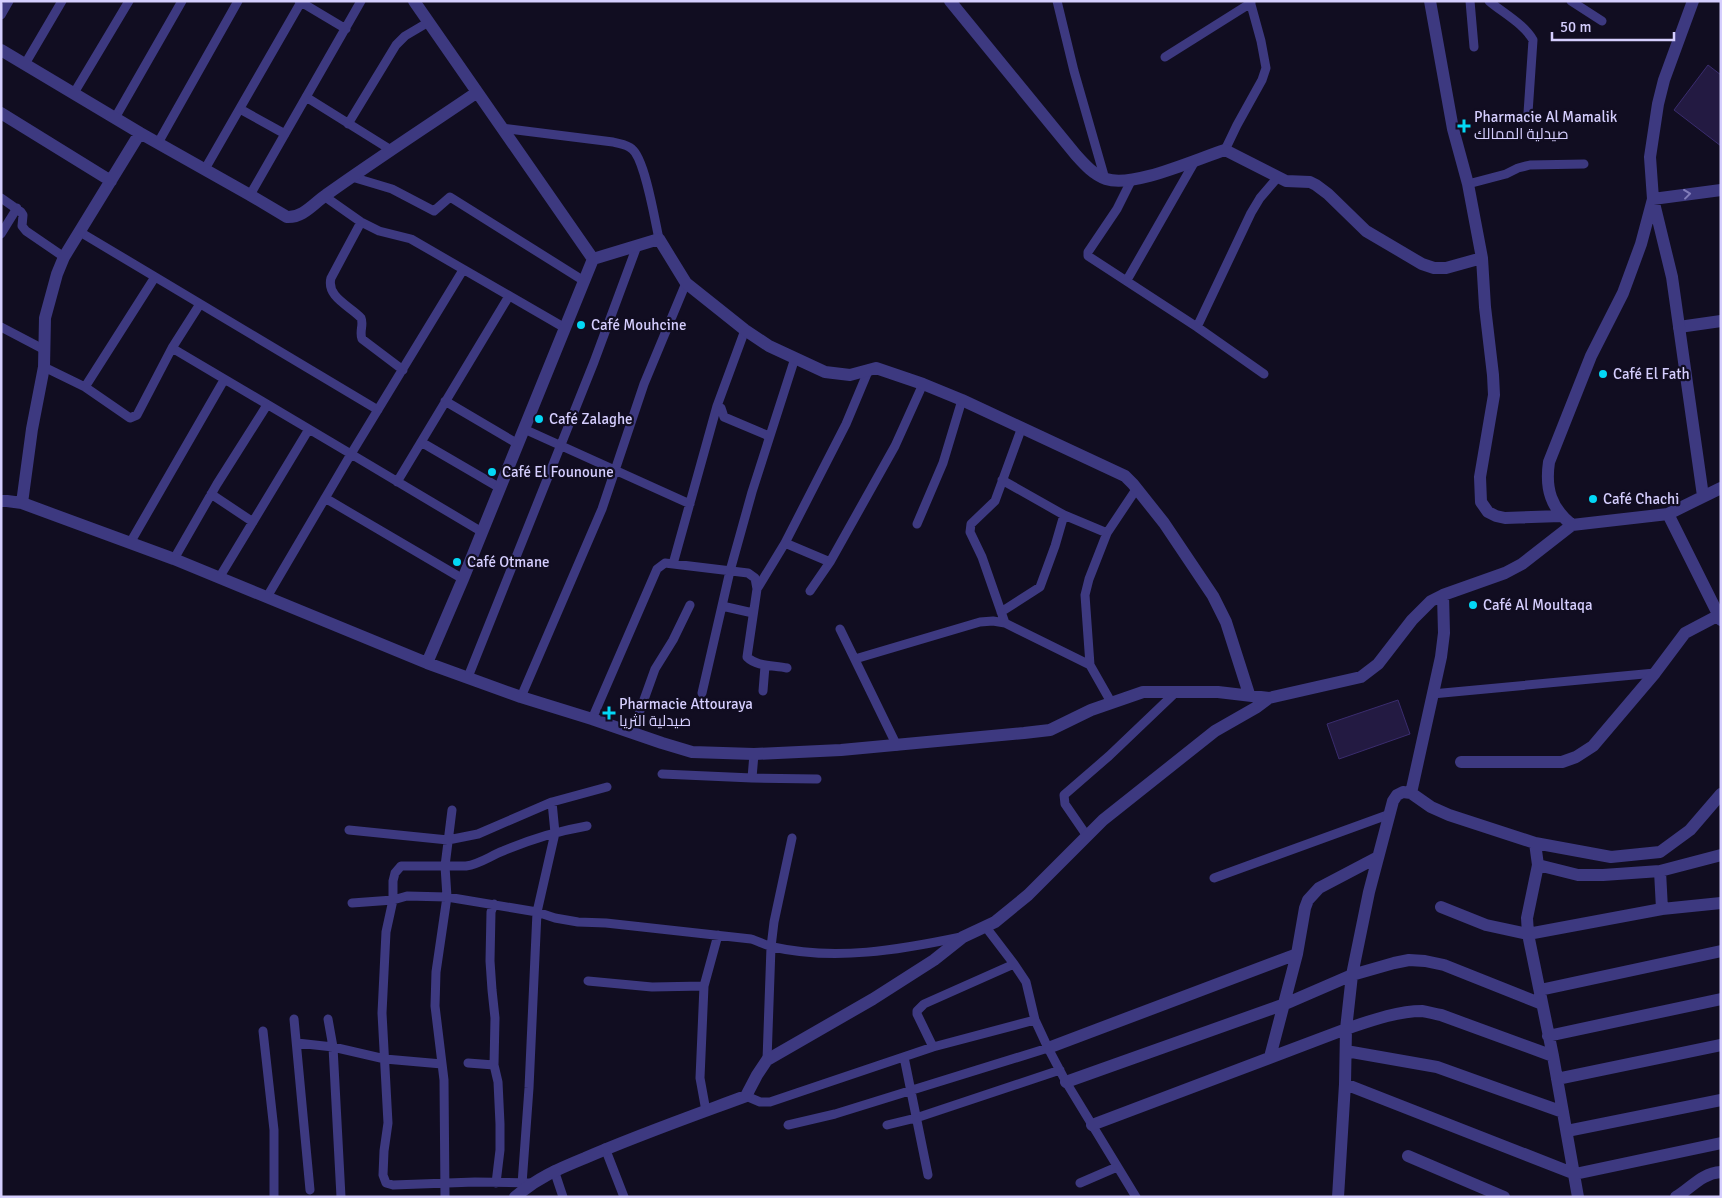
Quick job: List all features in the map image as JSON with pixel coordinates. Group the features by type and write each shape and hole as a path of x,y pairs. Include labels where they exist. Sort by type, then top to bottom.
{"street":[{"path":"414,1 427,23 593,259"},
{"path":"950,1 1076,155 1092,172 1105,179 1131,181 1226,150 1289,182 1310,182 1316,185 1328,194 1366,231 1422,264 1434,268 1446,268 1482,258"},
{"path":"1430,1 1453,129 1468,184 1482,258 1485,307 1494,374 1494,395 1480,477 1481,502 1488,512 1505,518 1562,516"},
{"path":"1693,1 1664,80 1658,104 1650,157 1653,199 1672,277 1703,496"},
{"path":"1,50 140,133 250,194 287,217 294,218 476,92"},
{"path":"1,113 111,180"},
{"path":"22,503 32,429 44,367 45,318 58,274 64,257 140,133"},
{"path":"1653,199 1721,190"},
{"path":"1572,525 1553,505 1548,479 1549,462 1590,356 1623,293 1641,244 1653,199"},
{"path":"593,259 658,239 686,283 745,330 769,346 825,372 856,374 878,368 923,384 1119,472 1130,480 1164,522 1213,596 1226,622 1249,694"},
{"path":"427,663 593,259"},
{"path":"1679,327 1721,321"},
{"path":"515,1197 527,1183 554,1170 605,1148 746,1096 767,1060 872,999 934,960 963,937 995,922 1028,895 1103,820 1215,731 1269,698 1361,677 1378,664 1418,614 1431,601 1487,580 1522,564 1572,525 1668,514 1721,488"},
{"path":"1,501 7,500 22,503 174,559 427,663 521,697 692,752 754,754 841,750 1050,730 1111,702 1142,692 1218,692 1249,694 1269,698"},
{"path":"1460,762 1562,762 1576,758 1593,746 1655,674 1685,632 1720,616 1668,514"},
{"path":"1411,793 1441,657 1444,633 1443,595"},
{"path":"1338,1197 1345,1084 1346,1029 1352,975 1369,892 1393,801 1398,795 1403,792 1411,793 1431,807 1449,815 1535,843 1611,857 1660,852 1690,830 1721,794"},
{"path":"1535,843 1538,865 1527,918 1528,934 1578,1197"},
{"path":"1538,865 1578,875 1603,875 1660,871 1721,855"},
{"path":"1270,1057 1296,954 1305,908 1319,888 1378,857"},
{"path":"1660,871 1662,909"},
{"path":"1440,907 1486,924 1528,934 1662,909 1721,903"},
{"path":"1540,990 1721,951"},
{"path":"1048,1048 1296,954"},
{"path":"1066,1082 1284,1004 1352,975 1409,960 1444,965 1542,1004"},
{"path":"1548,1036 1721,999"},
{"path":"1092,1125 1346,1029 1412,1012 1424,1011 1442,1015 1552,1056"},
{"path":"1557,1079 1721,1045"},
{"path":"1346,1051 1437,1067 1562,1112"},
{"path":"1345,1084 1575,1174 1721,1143"},
{"path":"1567,1132 1721,1100"},
{"path":"1408,1156 1504,1197"},
{"path":"1676,1197 1704,1176 1721,1172"}],"lane":[{"path":"1,15 9,1"},
{"path":"25,64 62,1"},
{"path":"74,93 129,1"},
{"path":"115,118 182,1"},
{"path":"158,143 238,1"},
{"path":"250,194 361,1"},
{"path":"1057,1 1074,71 1105,179"},
{"path":"1470,1 1474,47"},
{"path":"1490,1 1516,22 1533,40 1528,113"},
{"path":"1571,1 1602,21"},
{"path":"205,169 300,2 346,29"},
{"path":"1165,57 1251,2 1266,68 1237,124 1226,150"},
{"path":"348,124 396,45 405,36 427,23"},
{"path":"306,98 391,150"},
{"path":"240,109 285,134"},
{"path":"501,128 627,145 638,156 641,164 651,201 658,239"},
{"path":"1126,280 1195,161"},
{"path":"1468,184 1506,174 1530,165 1584,164"},
{"path":"352,177 392,189 429,210 434,210 450,197 584,281"},
{"path":"1197,327 1251,213 1260,198 1278,177"},
{"path":"1131,181 1088,255 1092,260 1197,327 1264,374"},
{"path":"324,196 361,222 379,231 411,240 565,328"},
{"path":"1,198 17,208 23,215 23,229 64,257"},
{"path":"1,234 17,208"},
{"path":"361,222 331,278 332,293 361,318 363,322 360,330 362,339 403,370"},
{"path":"80,232 378,410"},
{"path":"468,677 561,446 637,246"},
{"path":"267,597 463,270"},
{"path":"85,387 155,277"},
{"path":"521,697 602,509 644,384 686,283"},
{"path":"397,482 509,296"},
{"path":"44,367 85,387 130,418 137,415 172,348 200,304"},
{"path":"1,327 44,349"},
{"path":"673,564 717,406 745,330"},
{"path":"172,348 482,532"},
{"path":"702,693 730,571 769,436 795,358"},
{"path":"757,589 785,543 846,424 869,369"},
{"path":"130,543 224,380"},
{"path":"810,591 830,562 895,446 923,384"},
{"path":"917,524 943,462 962,400"},
{"path":"445,402 518,444"},
{"path":"174,559 211,494 267,405"},
{"path":"717,406 721,408 724,417 769,436"},
{"path":"1005,623 982,557 970,532 970,527 995,501 1022,427"},
{"path":"219,578 309,429"},
{"path":"524,429 690,504"},
{"path":"421,442 500,488"},
{"path":"1002,480 1064,516 1107,533"},
{"path":"1111,702 1090,665 1085,595 1088,579 1107,533 1137,488"},
{"path":"211,494 253,522"},
{"path":"325,498 462,580"},
{"path":"1002,612 1040,586 1064,516"},
{"path":"785,543 830,562"},
{"path":"592,719 657,569 665,562 748,574 755,578 757,589 747,657 764,666 772,665 787,668"},
{"path":"632,733 655,669 673,640 690,604"},
{"path":"722,606 753,613"},
{"path":"855,659 980,622 993,621 1005,623 1090,665"},
{"path":"840,628 897,746"},
{"path":"763,691 764,666"},
{"path":"1432,694 1655,674"},
{"path":"1087,836 1065,804 1064,795 1109,756 1175,693"},
{"path":"752,778 754,754"},
{"path":"662,774 817,779"},
{"path":"349,830 448,840 478,834 552,802 606,787"},
{"path":"552,802 555,833 537,912 529,1088 527,1183 392,1185 386,1183 383,1176 388,1123 382,1012 385,941 393,900 395,873 401,866 475,865 502,852 555,833 587,826"},
{"path":"445,1197 444,1080 435,1006 436,972 447,897 446,866 452,810"},
{"path":"1214,878 1390,814"},
{"path":"767,1060 771,947 777,904 792,838"},
{"path":"352,903 393,900 407,896 447,897 537,912 554,918 578,922 606,923 751,939 771,947 810,953 864,954 963,937"},
{"path":"494,904 491,915 490,961 495,1018 494,1066 498,1082 500,1124 500,1150 496,1183"},
{"path":"985,926 1026,982 1035,1020 1048,1048 1066,1082 1136,1197"},
{"path":"706,1111 700,1078 704,986 718,935"},
{"path":"933,1047 917,1014 919,1008 924,1004 1014,964"},
{"path":"588,981 652,987 704,986"},
{"path":"294,1019 310,1190"},
{"path":"328,1019 333,1048 341,1197"},
{"path":"746,1096 760,1102 770,1102 933,1047 1035,1020"},
{"path":"263,1032 274,1130 274,1197"},
{"path":"297,1043 333,1048 385,1059 442,1064"},
{"path":"788,1125 830,1115 1048,1048"},
{"path":"904,1057 928,1175"},
{"path":"468,1063 494,1066"},
{"path":"887,1125 916,1118 1060,1070"},
{"path":"605,1148 624,1197"},
{"path":"1080,1183 1117,1166"},
{"path":"554,1170 563,1197"}],"building":[{"path":"1708,65 1721,75 1721,146 1674,110"},
{"path":"1398,700 1410,734 1339,759 1327,724"}],"place":[{"name":"Pharmacie Al Mamalik صيدلية الممالك","path":"1464,126"},
{"name":"Café Mouhcine","path":"581,325"},
{"name":"Café El Fath","path":"1603,374"},
{"name":"Café Zalaghe","path":"539,419"},
{"name":"Café El Founoune","path":"492,472"},
{"name":"Café Chachi","path":"1593,499"},
{"name":"Café Otmane","path":"457,562"},
{"name":"Café Al Moultaqa","path":"1473,605"},
{"name":"Pharmacie Attouraya صيدلية الثريا","path":"609,713"}]}
